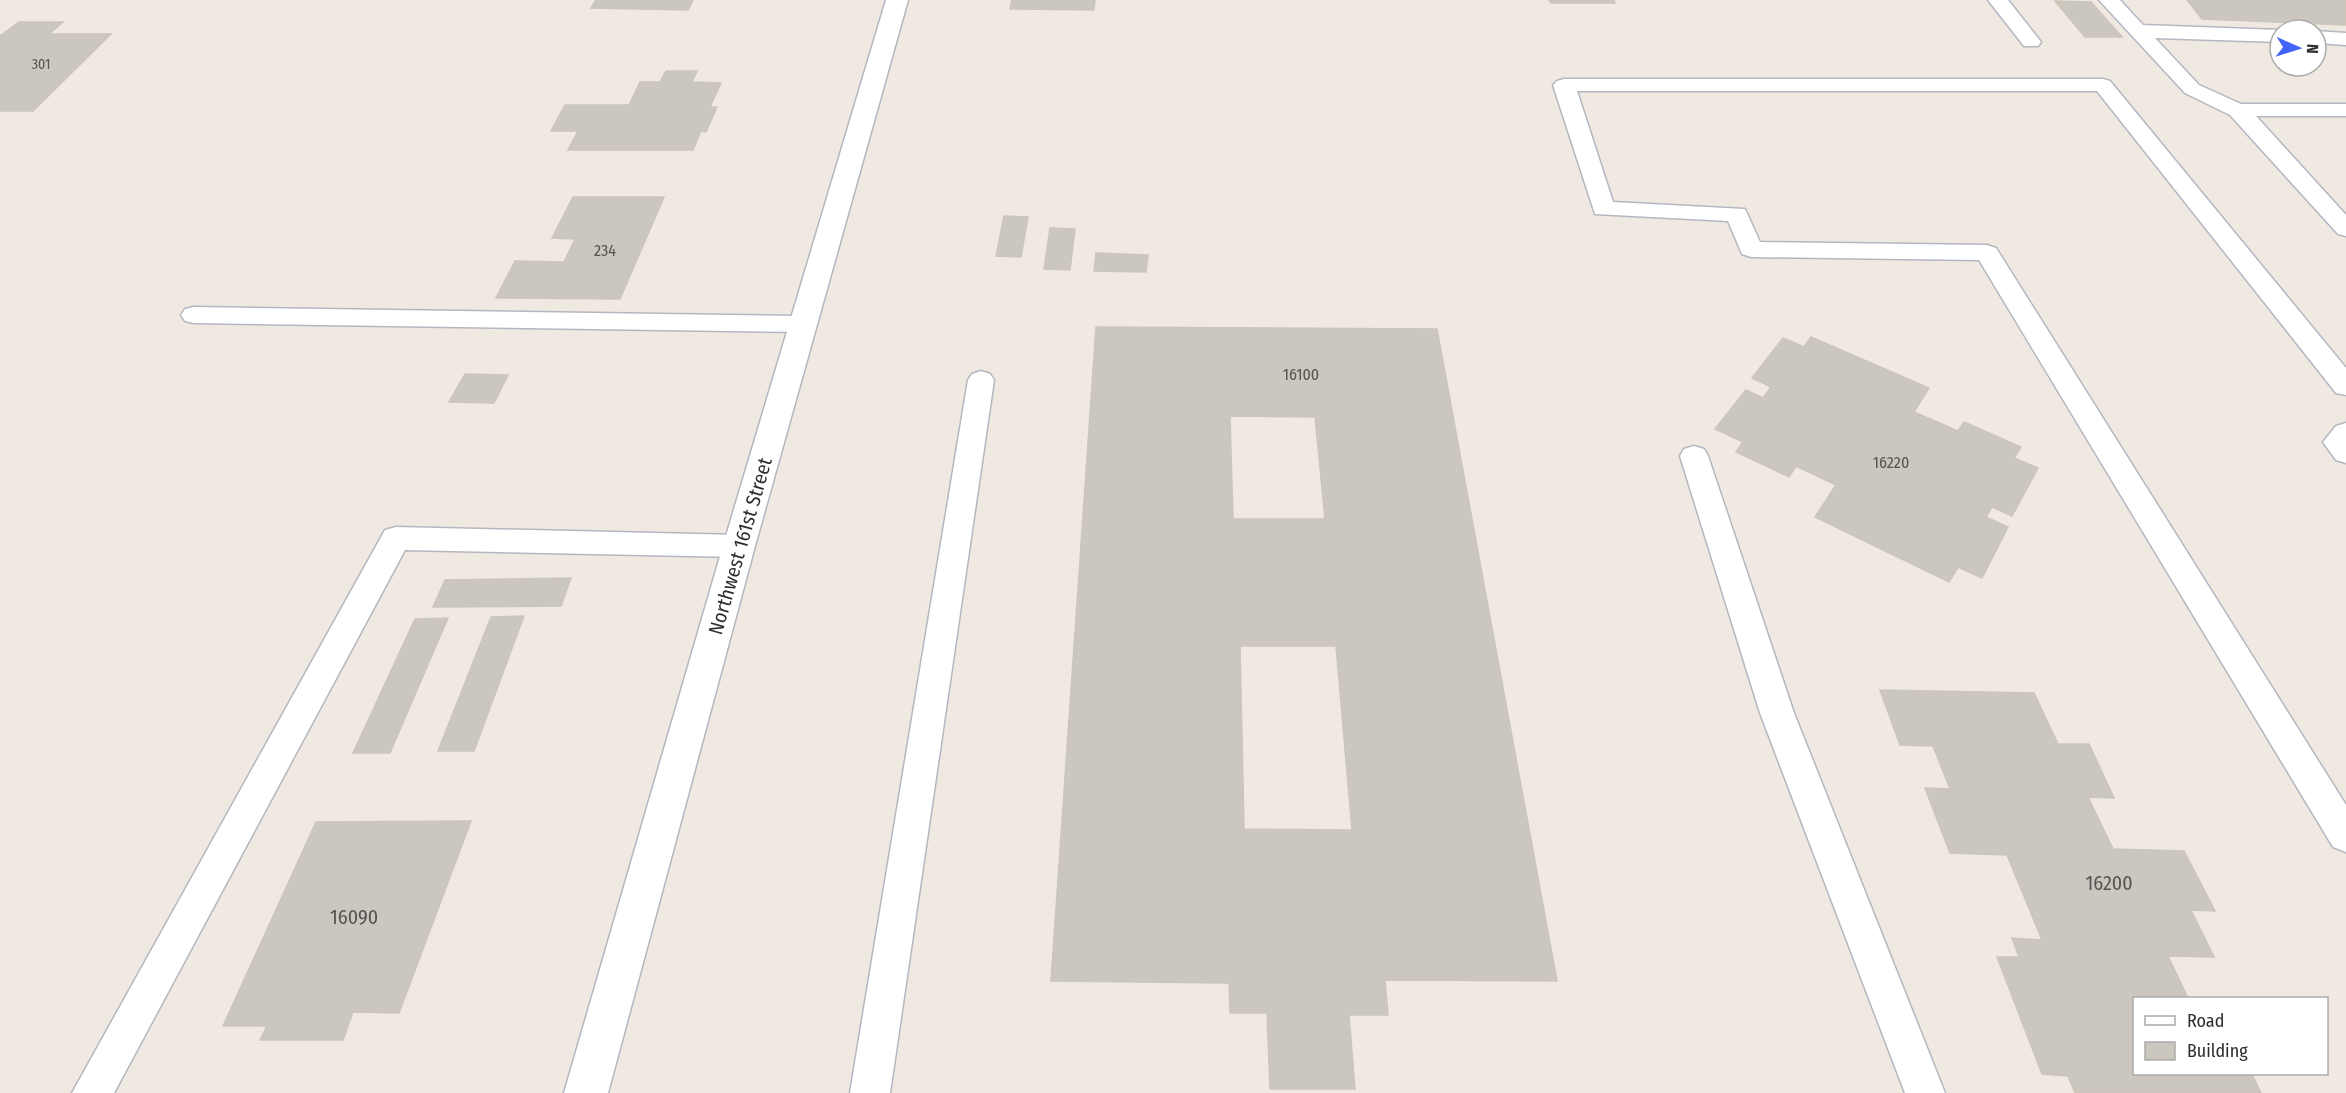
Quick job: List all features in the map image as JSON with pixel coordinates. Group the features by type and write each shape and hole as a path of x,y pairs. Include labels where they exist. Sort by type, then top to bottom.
{"street":[{"name":"Northwest 161st Street","path":"586,1093 739,546 897,0"}],"lane":[{"path":"1998,0 2031,42"},
{"path":"2109,0 2192,89 2238,110 2346,229"},
{"path":"2137,31 2268,36"},
{"path":"2328,38 2346,39"},
{"path":"2346,386 2103,86 1564,85 1603,209 1737,214 1751,249 1987,253 2346,836"},
{"path":"2238,110 2346,110"},
{"path":"194,315 803,324"},
{"path":"870,1093 981,380"},
{"path":"2346,433 2337,442 2346,453"},
{"path":"1694,456 1777,713 1925,1093"},
{"path":"92,1093 396,538 739,546"}],"building":[{"path":"596,0 693,0 688,10 591,8"},
{"path":"1012,0 1095,0 1094,10 1010,9"},
{"path":"1549,0 1614,0 1615,3 1551,3"},
{"path":"2187,0 2346,0 2346,25 2328,24 2328,18 2268,18 2268,22 2202,19"},
{"path":"2055,1 2091,2 2122,37 2085,37"},
{"path":"19,22 63,22 49,34 111,34 33,111 0,111 0,36"},
{"path":"666,71 697,71 692,82 721,83 710,107 717,107 706,132 701,131 693,150 568,150 578,131 551,131 565,105 629,105 640,82 660,82"},
{"path":"573,197 664,197 620,299 496,298 515,261 564,262 575,239 552,238"},
{"path":"1004,216 1028,217 1021,257 996,256"},
{"path":"1050,228 1075,229 1070,270 1044,269"},
{"path":"1096,253 1148,255 1146,272 1094,271"},
{"path":"1096,327 1437,329 1557,981 1385,980 1388,1015 1349,1015 1355,1089 1270,1089 1267,1013 1230,1013 1229,983 1051,981","holes":["1230,416 1315,417 1325,519 1233,519","1240,646 1336,646 1352,830 1244,829"]},
{"path":"1811,337 1929,388 1914,412 1958,431 1964,422 2021,447 2014,458 2038,468 2012,516 1992,507 1986,517 2008,527 1982,578 1958,567 1949,582 1815,517 1836,485 1796,466 1789,477 1736,452 1743,442 1715,429 1746,390 1763,398 1771,387 1752,378 1783,338 1804,347"},
{"path":"465,374 508,375 494,403 449,402"},
{"path":"571,578 561,606 433,607 445,580"},
{"path":"524,616 474,751 438,751 491,617"},
{"path":"448,618 390,753 353,753 415,619"},
{"path":"1880,690 2034,693 2058,744 2089,744 2114,798 2088,797 2113,849 2184,851 2215,911 2191,910 2214,957 2168,956 2188,997 2133,997 2133,1075 2252,1075 2261,1093 2075,1093 2068,1076 2042,1074 1997,957 2019,957 2012,938 2042,940 2007,855 1950,853 1925,788 1950,789 1933,746 1900,745"},
{"path":"471,821 399,1013 353,1012 343,1040 260,1040 267,1026 223,1026 316,822"}]}
